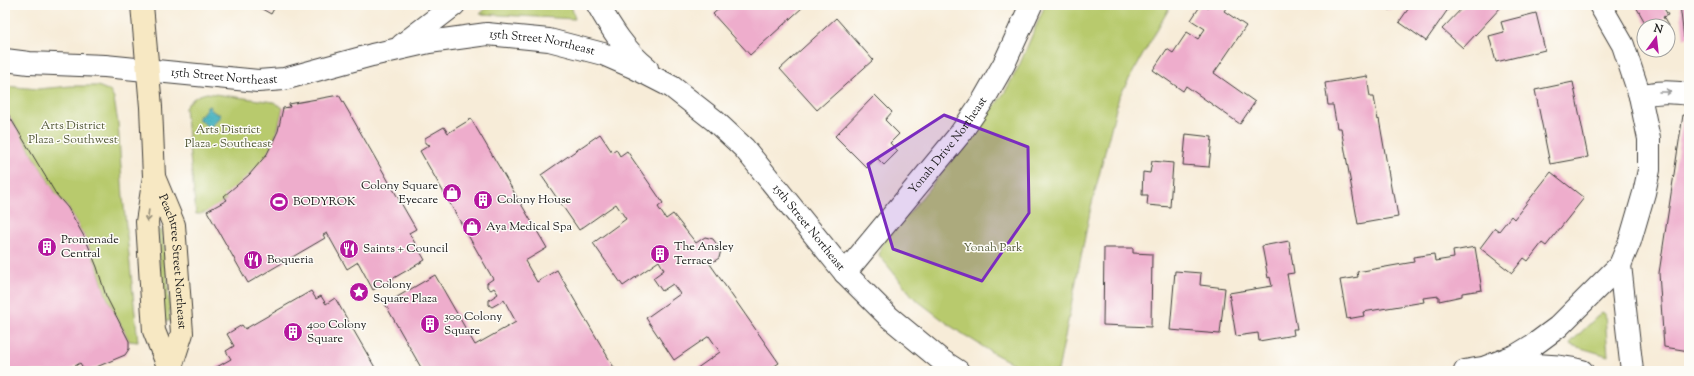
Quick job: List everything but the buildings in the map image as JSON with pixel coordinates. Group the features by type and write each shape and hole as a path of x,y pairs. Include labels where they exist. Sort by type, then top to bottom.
{"main road":[{"name":"Peachtree Street Northeast","path":"142,5 154,177 147,222 154,331 170,370"}],"street":[{"path":"397,48 454,5"},
{"path":"598,5 606,21 627,48 644,66 672,87"},
{"name":"Yonah Drive Northeast","path":"845,273 960,134 984,99 1004,64 1031,5"},
{"path":"1475,369 1517,355 1535,344 1558,326 1620,265 1630,241 1649,170 1649,139 1640,96 1623,44 1600,5"},
{"name":"15th Street Northeast","path":"5,60 29,63 105,66 258,81 284,79 397,48 487,34 549,40 603,54 672,87 714,120 744,148 845,273 889,317 941,360 958,371"},
{"path":"1640,96 1654,92 1689,94"},
{"path":"1620,265 1632,371"},
{"path":"1475,369 1548,366 1582,371"}],"highlighted area":[{"path":"944,115 1028,147 1029,213 982,281 893,249 868,164"}],"green space":[{"path":"490,5 571,5 575,19 480,14"},
{"name":"Yonah Park","path":"1045,5 1171,5 1119,97 1091,207 1058,371 1027,371 993,353 952,327 914,298 879,255 883,241 911,211 1005,92 1019,66"},
{"name":"Arts District Plaza - Southwest","path":"5,86 38,89 71,86 98,86 110,91 114,99 118,123 123,197 138,342 129,341 106,296 97,267 86,240 68,208 56,194 5,109"},
{"name":"Arts District Plaza - Southeast","path":"207,93 274,102 283,108 273,143 267,154 254,171 225,201 205,213 196,214 185,108 194,98"},
{"path":"158,229 162,231 167,264 170,321 163,321"},
{"path":"1602,312 1605,314 1608,356 1571,345 1570,343"}],"water":[{"path":"210,106 210,109 217,114 220,114 220,118 217,119 212,125 212,128 208,128 201,120 199,120 198,116 201,116 206,110 206,107"}],"place":[{"name":"Colony Square Eyecare","path":"452,193"},
{"name":"Colony House","path":"483,200"},
{"name":"BODYROK","path":"279,202"},
{"name":"Aya Medical Spa","path":"472,227"},
{"name":"Promenade Central","path":"47,247"},
{"name":"Saints + Council","path":"349,249"},
{"name":"The Ansley Terrace","path":"660,254"},
{"name":"Boqueria","path":"253,260"},
{"name":"Colony Square Plaza","path":"359,292"},
{"name":"300 Colony Square","path":"430,324"},
{"name":"400 Colony Square","path":"293,332"}]}
